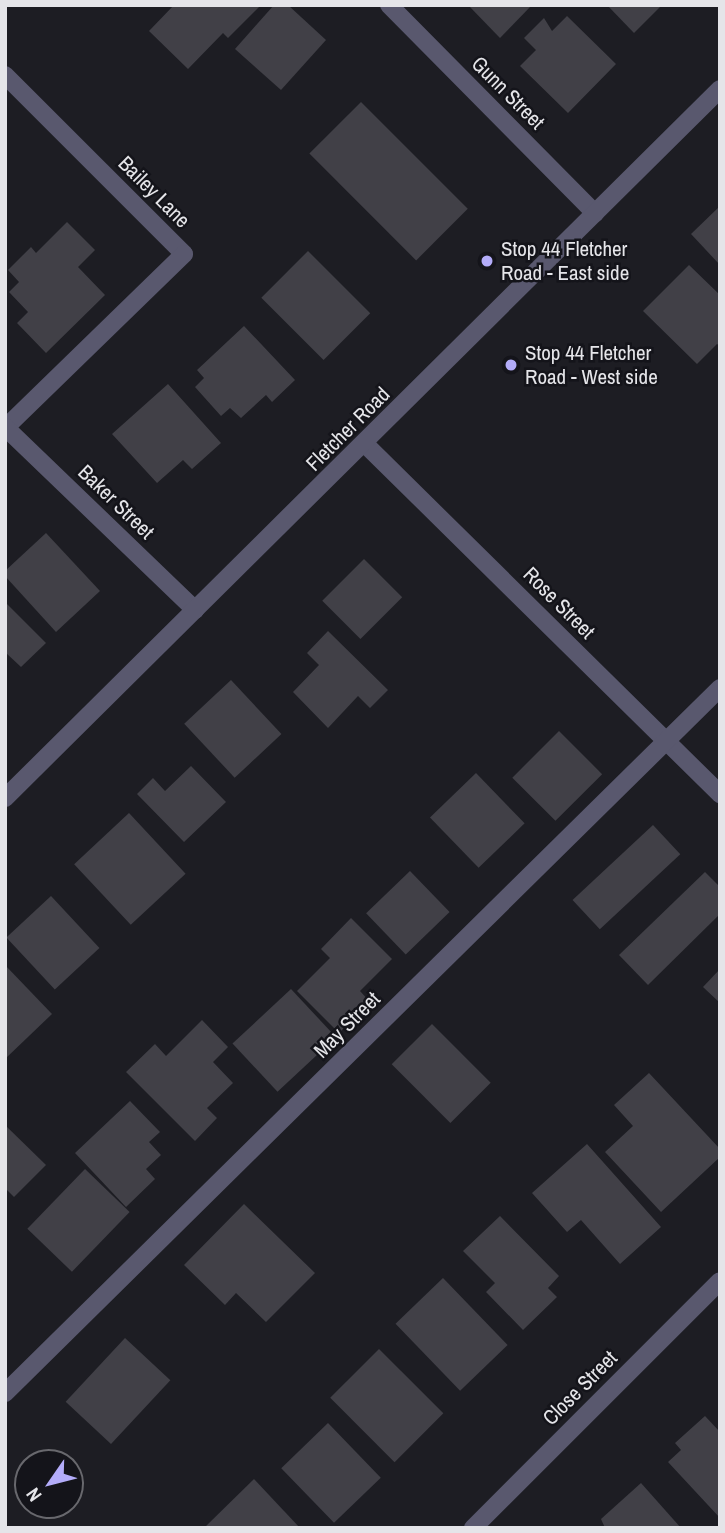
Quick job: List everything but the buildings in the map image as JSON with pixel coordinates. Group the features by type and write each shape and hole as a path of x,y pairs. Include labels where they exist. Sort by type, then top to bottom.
{"street":[{"name":"Gunn Street","path":"389,5 595,213"},
{"name":"Bailey Lane","path":"5,75 184,254 6,427"},
{"name":"Fletcher Road","path":"5,799 720,89"},
{"name":"Baker Street","path":"6,427 195,610"},
{"name":"Rose Street","path":"365,444 720,794"},
{"name":"May Street","path":"5,1393 720,688"},
{"name":"Close Street","path":"473,1528 720,1281"}],"place":[{"name":"Stop 44 Fletcher Road - East side","path":"487,261"},
{"name":"Stop 44 Fletcher Road - West side","path":"511,365"}]}
